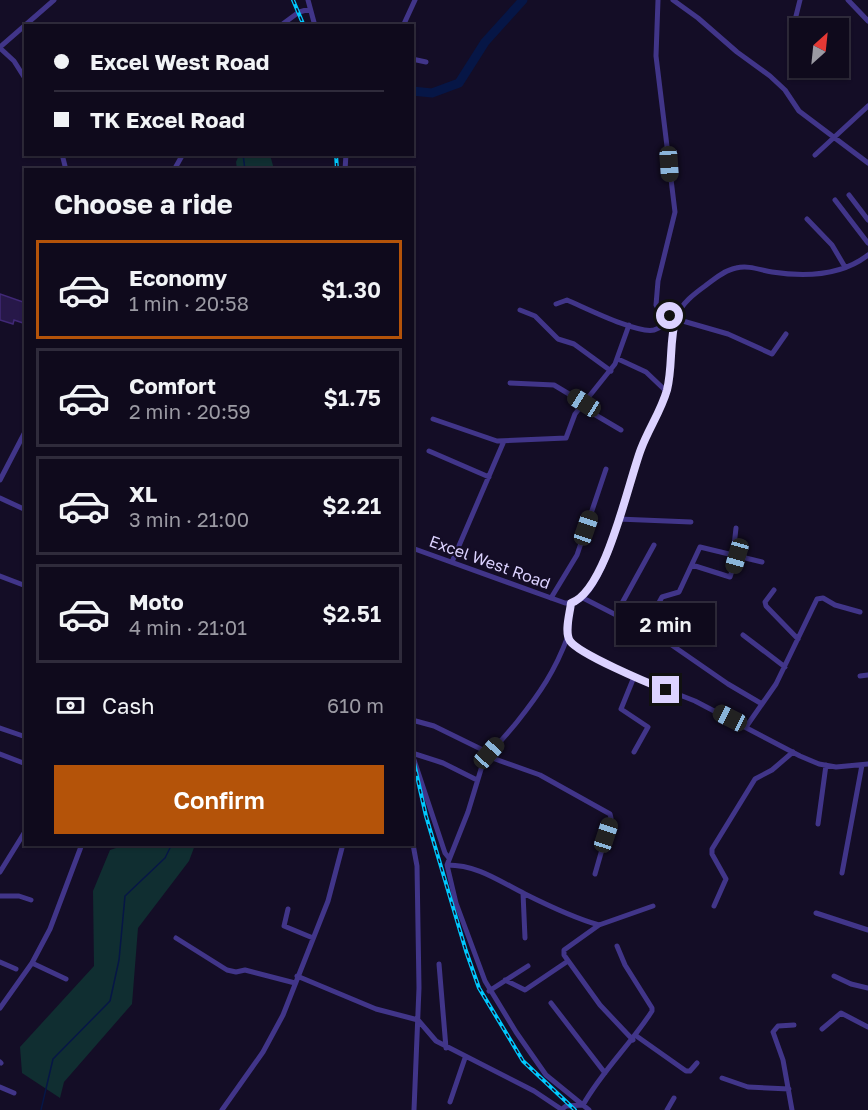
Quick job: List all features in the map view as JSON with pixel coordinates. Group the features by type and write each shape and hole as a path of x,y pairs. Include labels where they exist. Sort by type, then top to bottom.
{"street":[{"path":"26,24 54,0"},
{"path":"308,0 314,24"},
{"path":"404,24 415,0"},
{"path":"658,0 656,56 675,212 659,277 656,305 660,314 728,334 772,354 786,334"},
{"path":"673,0 737,52 764,70 784,90 799,111 868,163"},
{"path":"796,18 800,0"},
{"path":"848,0 868,21"},
{"path":"283,24 299,12 310,9"},
{"path":"24,26 0,47 14,61 24,77"},
{"path":"414,59 426,62"},
{"path":"815,155 868,106"},
{"path":"849,195 868,220"},
{"path":"835,200 868,243"},
{"path":"807,219 832,245 845,267"},
{"path":"556,304 567,300 629,325 651,331 675,317 698,291 717,277 737,267 800,275 835,271 867,257"},
{"path":"520,310 533,315 558,339 572,342 611,371"},
{"path":"589,1110 546,1075 489,991 472,951 456,903 447,866 468,812 477,780 489,753 514,725 551,676 568,636 571,603 583,598 600,570 640,452 666,391 675,317"},
{"path":"433,419 474,435 504,441 566,438 573,417 611,371 618,359 629,325"},
{"path":"618,359 646,372 666,391"},
{"path":"510,382 554,385 621,430"},
{"path":"0,480 24,434"},
{"path":"452,562 504,441"},
{"path":"429,451 489,477"},
{"path":"551,598 577,555 606,470"},
{"path":"0,498 24,509"},
{"path":"618,519 690,522"},
{"path":"692,565 730,577 735,555 736,528"},
{"path":"616,614 654,545"},
{"path":"644,630 662,597 680,592 699,549 703,546 762,562"},
{"name":"Excel West Road","path":"414,549 551,598 571,603"},
{"path":"0,576 24,585"},
{"path":"774,590 765,602 766,606 798,639"},
{"path":"746,727 785,667 819,597 860,612"},
{"path":"583,598 663,639 706,670 762,704"},
{"path":"743,635 785,667"},
{"path":"568,636 570,641 584,652 634,677 695,701 794,752 826,765 865,765 842,873"},
{"path":"860,676 868,675"},
{"path":"634,677 620,708 648,726 634,752"},
{"path":"414,721 434,726 489,753 495,759 540,776 610,814 610,821 594,874"},
{"path":"0,728 24,736"},
{"path":"714,906 726,879 712,854 712,849 755,779 794,752"},
{"path":"0,754 24,763"},
{"path":"414,754 443,763 477,780"},
{"path":"414,759 445,853 449,858"},
{"path":"818,825 826,765"},
{"path":"0,872 24,833"},
{"path":"0,1008 32,963 50,929 81,846"},
{"path":"222,1110 271,1040 332,888 342,846"},
{"path":"413,846 417,866 418,1020 414,1110"},
{"path":"447,866 476,869 523,893 599,925"},
{"path":"523,893 525,938"},
{"path":"0,896 19,896 31,900"},
{"path":"653,906 599,925 565,948 563,952 600,1005 634,1038 686,1071 691,1070 697,1063"},
{"path":"288,909 284,926 313,938"},
{"path":"816,914 868,930"},
{"path":"176,938 227,970 236,972 245,970 295,983"},
{"path":"583,1105 594,1085 634,1038 653,1009 625,965 617,946"},
{"path":"505,980 525,990 568,961"},
{"path":"0,962 16,969"},
{"path":"32,963 66,980"},
{"path":"439,964 446,1048"},
{"path":"489,991 528,966"},
{"path":"297,976 376,1009 418,1020 430,1036 446,1048 534,1091 561,1110 566,1106 583,1105"},
{"path":"834,976 868,988"},
{"path":"551,1003 605,1072"},
{"path":"822,1029 841,1013 868,1027"},
{"path":"792,1110 789,1089 773,1032 778,1026 794,1025"},
{"path":"450,1102 465,1058"},
{"path":"722,1078 748,1087 789,1089"},
{"path":"0,1087 14,1093"},
{"path":"667,1110 674,1098"}],"green space":[{"path":"239,156 270,156 274,168 237,168"},
{"path":"122,846 195,846 189,861 138,928 132,1004 64,1082 60,1098 22,1073 20,1047 94,966 93,891 110,850"}],"building":[{"path":"0,294 24,302 24,323 14,320 13,324 0,320"}],"waterway":[{"path":"414,91 432,93 459,83 485,42 523,0"},
{"path":"243,156 245,168"},
{"path":"41,1110 53,1059 110,1001 119,960 125,896 165,858 171,846"}],"railway":[{"path":"293,0 303,24"},
{"path":"336,156 337,168"},
{"path":"414,763 426,816 479,988 523,1061 575,1110"}],"route":[{"path":"666,690 584,652 570,641 568,631 571,603 583,598 596,580 640,452 663,401 667,387 670,349 676,317 670,316"}]}
